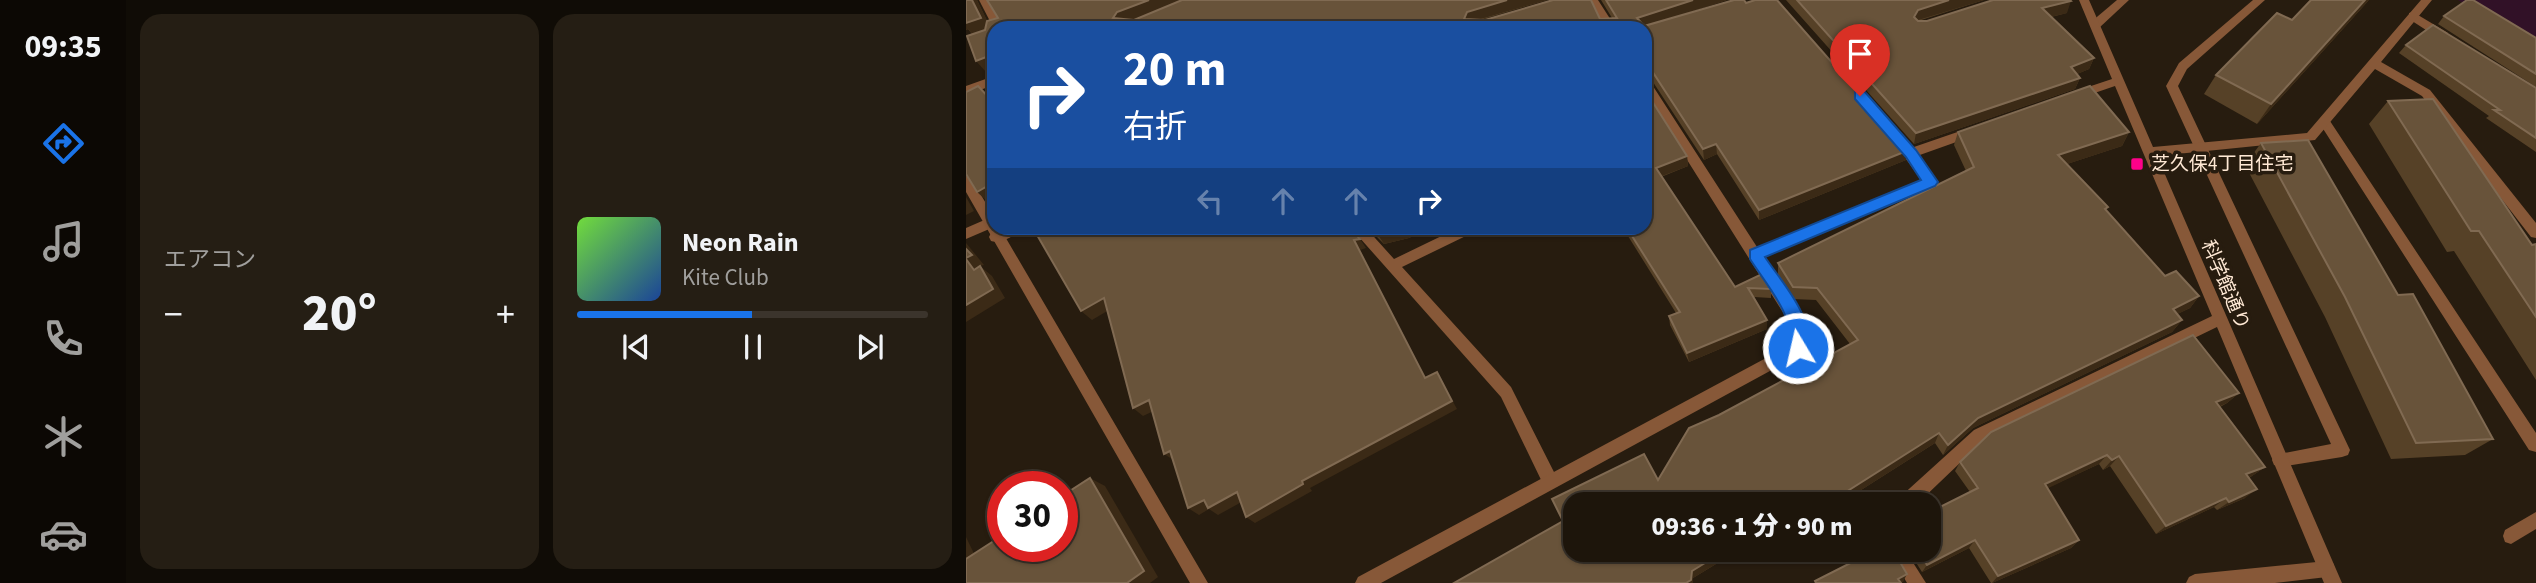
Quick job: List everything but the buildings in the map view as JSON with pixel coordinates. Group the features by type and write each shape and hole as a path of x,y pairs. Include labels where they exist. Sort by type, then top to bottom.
{"street":[{"path":"984,0 995,21"},
{"path":"1593,0 1606,21"},
{"name":"科学館通り","path":"2084,0 2218,320 2330,576"},
{"path":"2095,25 2124,0"},
{"path":"2260,0 2183,66 2172,86 2198,147 2342,450 2280,460"},
{"path":"2149,152 2311,137 2427,0"},
{"path":"2413,16 2458,45"},
{"path":"2373,63 2426,93 2536,233"},
{"path":"2067,99 2119,81"},
{"path":"966,91 987,83"},
{"path":"1364,583 1798,348 1801,336 1796,320 1652,94"},
{"path":"2324,121 2535,445"},
{"path":"1755,254 1930,182 1911,153 1884,123"},
{"path":"1911,153 1989,126"},
{"path":"966,181 987,219"},
{"path":"966,234 987,224"},
{"path":"1000,235 996,237 1199,583"},
{"path":"1364,235 1506,392 1550,481"},
{"path":"1392,266 1455,235"},
{"path":"1918,492 1979,436 2218,320"},
{"path":"2511,536 2536,520"},
{"path":"1904,562 1917,583"},
{"path":"2195,583 2330,576"}],"shaded area":[{"path":"2458,0 2536,0 2536,48"}],"place":[{"name":"芝久保4丁目住宅","path":"2137,164"}],"route":[{"path":"1798,348 1801,336 1796,320 1755,254 1930,182 1911,153 1860,96"}]}
